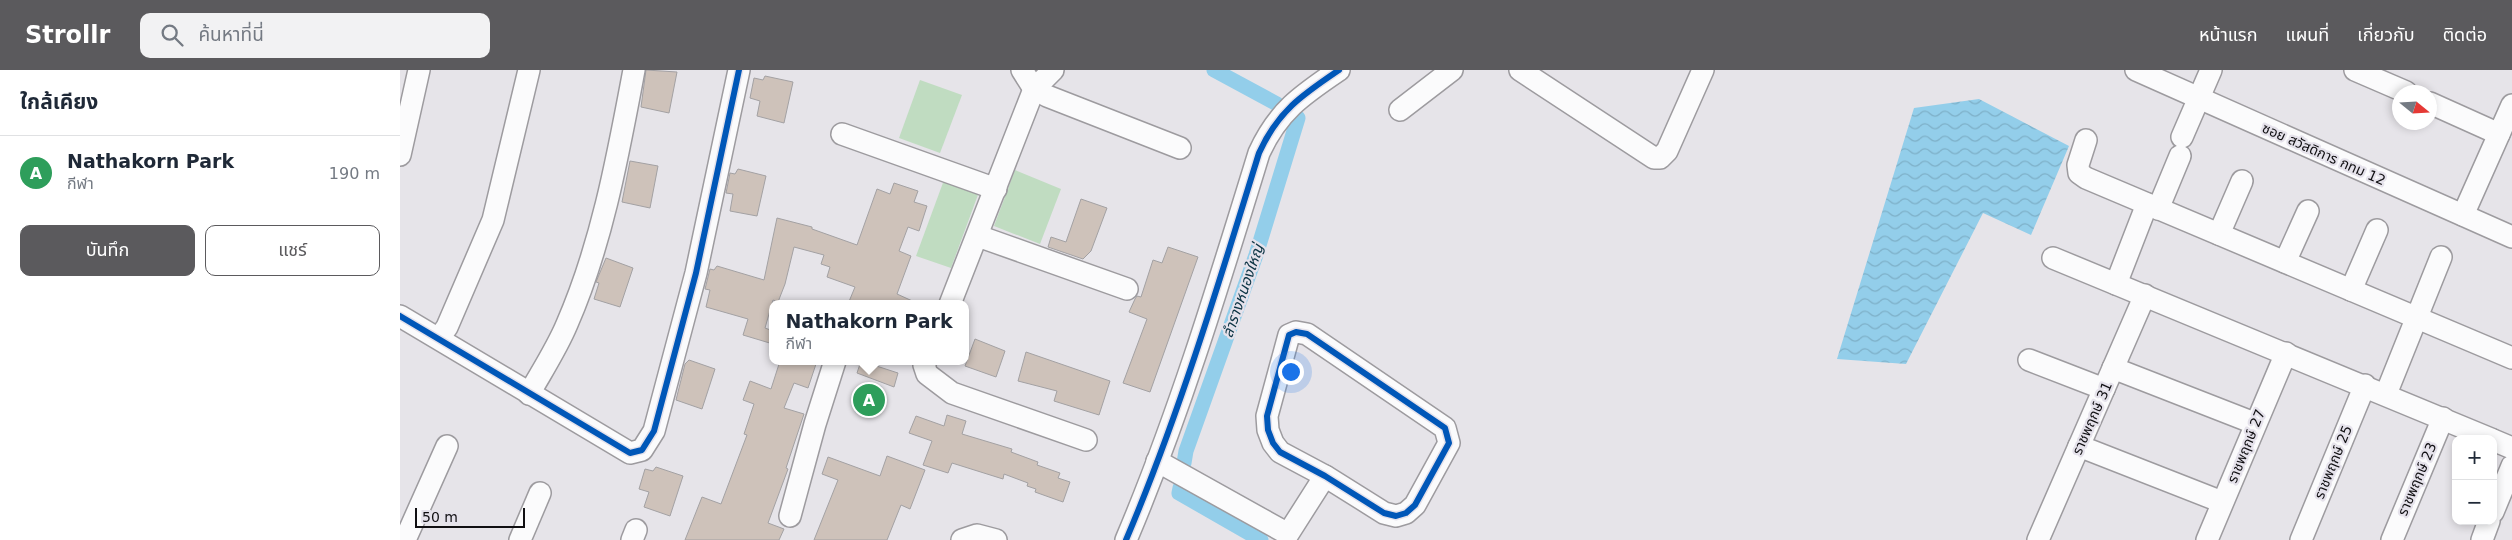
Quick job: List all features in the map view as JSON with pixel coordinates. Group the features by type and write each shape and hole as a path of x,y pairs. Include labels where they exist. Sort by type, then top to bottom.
{"street":[{"path":"400,155 419,70"},
{"path":"439,338 447,327 493,220 529,70"},
{"path":"529,394 566,325 581,289 620,145 634,70"},
{"path":"400,316 630,453 642,450 654,431 696,274 739,70"},
{"path":"1022,70 1034,89 1047,96 1180,148"},
{"path":"952,300 1034,89 1053,70"},
{"path":"1126,540 1157,461 1217,291 1259,153 1269,132 1284,112 1298,98 1340,70"},
{"path":"1400,110 1452,70"},
{"path":"1520,70 1654,158 1660,158 1667,151 1703,70"},
{"name":"ซอย สวัสดิการ กทม 12","path":"2136,70 2512,237"},
{"path":"2116,284 2181,146 2211,70"},
{"path":"2355,70 2392,86"},
{"path":"2463,215 2512,105"},
{"path":"2437,106 2499,134"},
{"path":"842,134 996,189"},
{"path":"2086,140 2078,165 2079,173 2086,178 2512,358"},
{"path":"2219,234 2242,181"},
{"path":"2285,262 2308,211"},
{"path":"2351,290 2377,230"},
{"path":"978,236 1127,289"},
{"path":"2386,394 2441,257"},
{"path":"2053,258 2286,352 2483,435"},
{"name":"ราชพฤกษ์ 31","path":"2038,540 2145,296"},
{"path":"1296,332 1307,334 1445,428 1450,443 1415,505 1406,513 1396,516 1384,513 1325,476 1280,452 1273,443 1268,430 1267,416 1285,347 1289,335 1296,332"},
{"name":"ราชพฤกษ์ 27","path":"2207,540 2254,423 2286,352"},
{"path":"2029,360 2104,389"},
{"path":"790,516 815,424 834,365"},
{"path":"923,365 927,374 952,393 1086,440"},
{"path":"2113,368 2254,423"},
{"name":"ราชพฤกษ์ 25","path":"2301,540 2365,385"},
{"name":"ราชพฤกษ์ 23","path":"2392,540 2443,418"},
{"path":"2497,441 2512,448"},
{"path":"405,540 447,446"},
{"path":"2079,446 2222,502"},
{"path":"1157,461 1293,537 1325,476"},
{"path":"2497,502 2512,466"},
{"path":"520,540 540,493"},
{"path":"2482,540 2488,525"},
{"path":"962,540 977,535 996,540"}],"green space":[{"path":"920,80 962,95 940,153 899,138"},
{"path":"1015,170 1061,189 1040,244 994,226"},
{"path":"944,180 979,192 951,268 916,256"}],"water":[{"path":"1979,99 2069,146 2031,235 1983,213 1906,364 1837,359 1914,108"},
{"path":"866,382 882,387 871,418 855,412"}],"building":[{"path":"646,70 677,72 669,113 641,107"},
{"path":"765,76 793,82 784,123 757,116 760,101 750,98 754,78 763,80"},
{"path":"630,161 658,166 650,208 622,202"},
{"path":"738,169 766,176 757,216 730,211 733,194 726,193 730,173 735,174"},
{"path":"894,183 918,191 914,202 927,206 919,231 908,227 899,251 911,256 897,294 910,300 850,300 855,287 827,277 830,267 821,264 824,255 794,247 785,284 779,300 769,300 769,314 765,328 769,330 769,343 743,335 748,319 706,307 710,290 705,289 710,269 714,270 717,266 764,280 777,218 812,227 812,229 857,245 877,189 890,194"},
{"path":"1081,199 1107,208 1091,251 1083,259 1048,247 1051,237 1066,242"},
{"path":"1168,247 1198,257 1150,392 1123,383 1147,319 1129,312 1137,296 1141,297 1153,260 1162,263"},
{"path":"606,258 633,268 620,307 594,299 599,283 596,282"},
{"path":"975,339 1005,351 996,377 965,366 969,365 969,355"},
{"path":"1026,352 1110,381 1099,415 1054,401 1057,391 1018,381"},
{"path":"689,360 715,369 702,409 676,400 685,364"},
{"path":"779,365 816,365 808,388 794,383 784,408 804,414 786,468 788,469 768,523 784,529 779,540 685,540 702,497 721,504 747,435 744,434 754,404 743,400 750,381 771,389"},
{"path":"860,365 873,365 898,373 894,387 857,373"},
{"path":"947,415 966,421 962,434 1012,449 1011,452 1038,462 1037,465 1060,473 1058,478 1070,482 1063,502 1035,492 1036,489 1027,486 1028,483 1004,474 1003,479 952,463 948,473 923,465 932,441 909,433 916,416 944,426"},
{"path":"887,456 925,470 910,509 901,505 887,540 814,540 838,480 822,474 828,457 880,476"},
{"path":"656,467 683,476 670,516 644,507 649,492 639,489 645,469 653,471"}],"waterway":[{"path":"1214,70 1277,104"},
{"name":"ลำรางหนองใหญ่","path":"1184,463 1186,451 1256,255 1298,118 1296,117"},
{"name":"ลำรางหนองใหญ่","path":"1180,488 1179,493 1261,540"}],"cycle path":[{"path":"400,316 630,453 642,450 654,431 696,273 739,70"},
{"path":"1126,540 1181,397 1259,153 1274,126 1292,105 1339,70"},
{"path":"1296,332 1307,334 1445,428 1449,443 1415,505 1406,513 1396,516 1384,513 1325,476 1280,452 1273,443 1268,430 1267,416 1289,335 1296,332"}],"place":[{"name":"Nathakorn Park","path":"869,400"}]}
